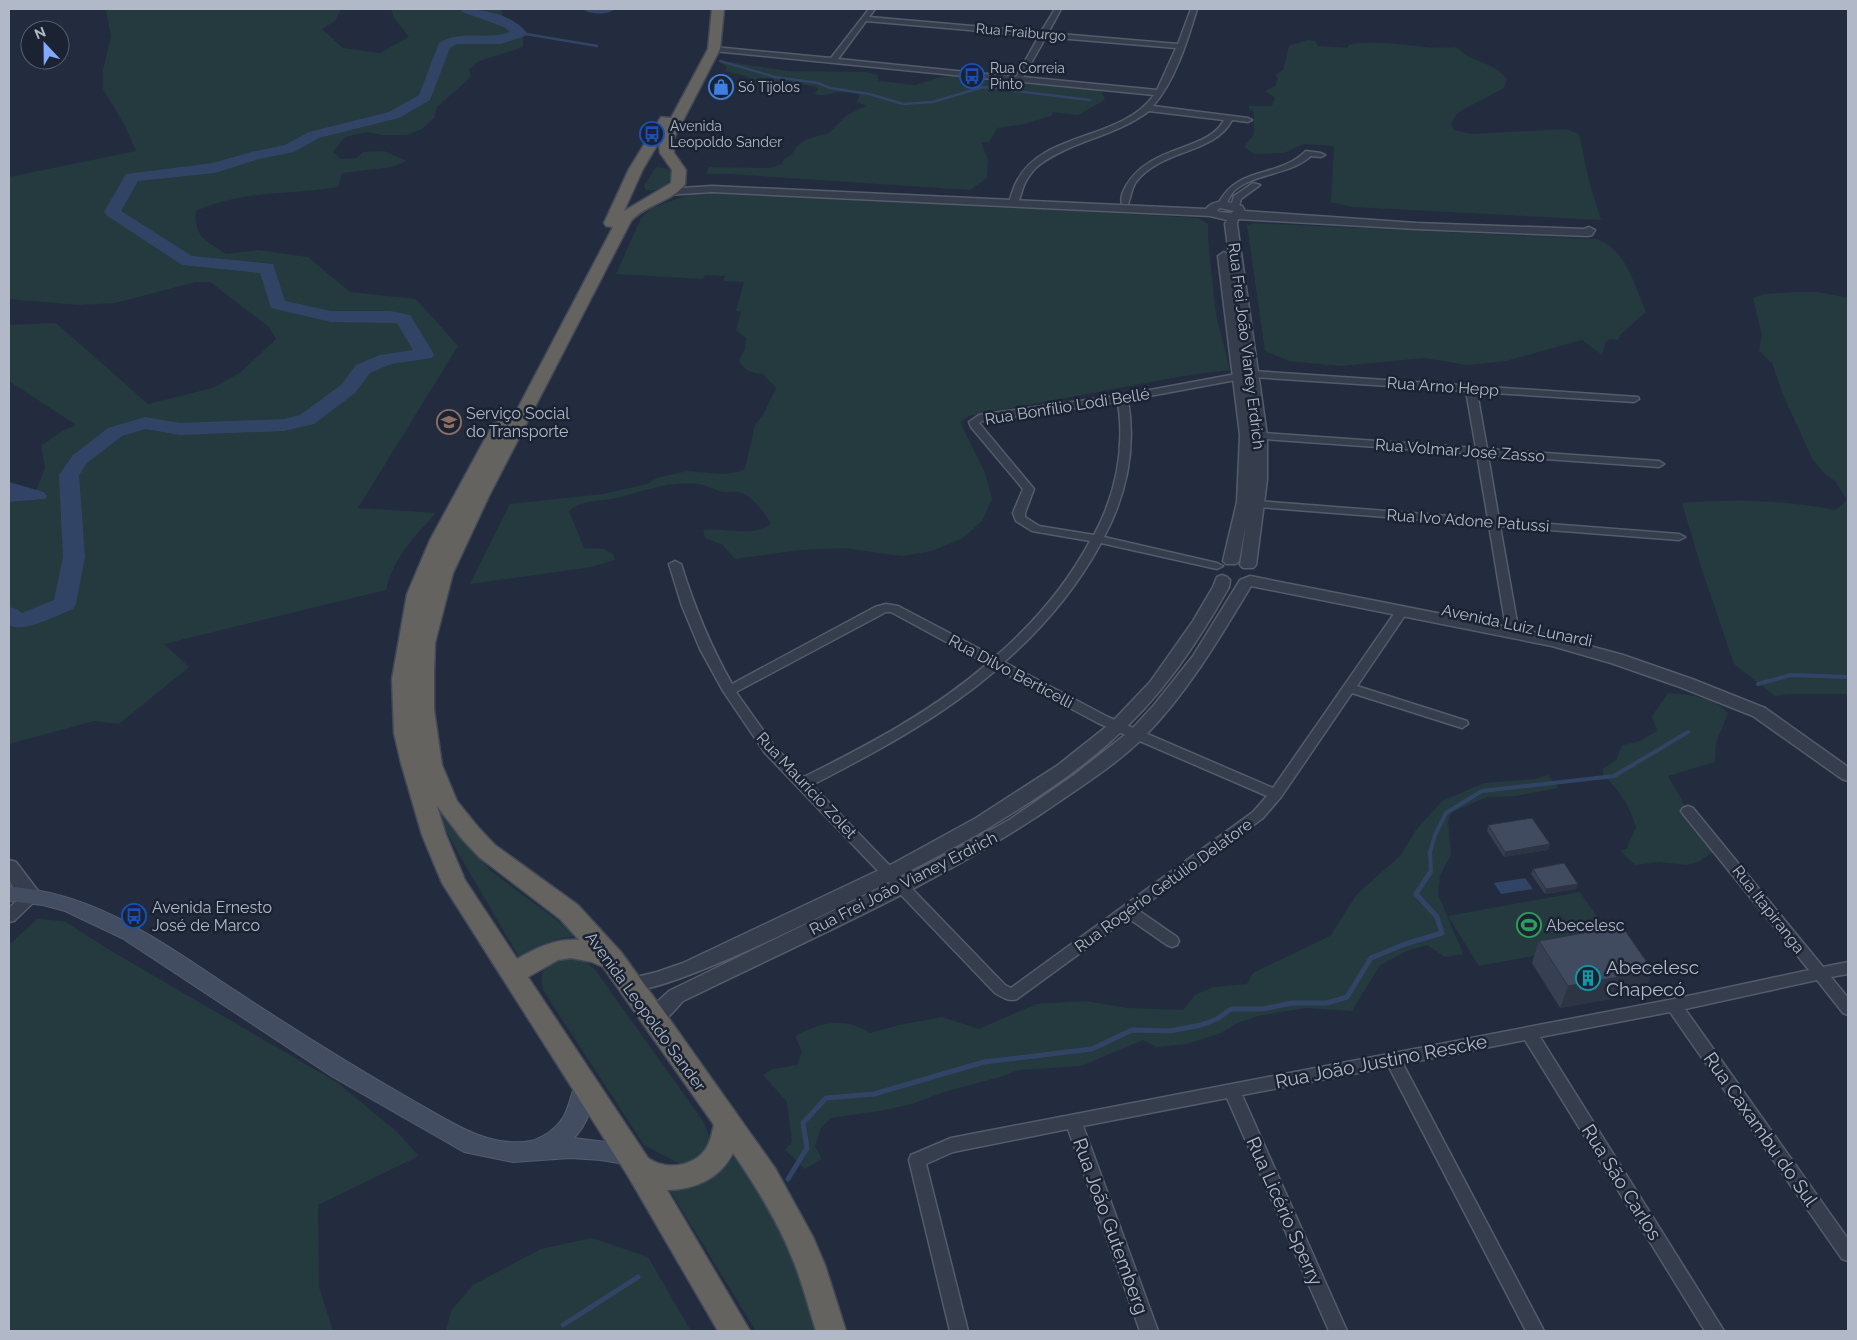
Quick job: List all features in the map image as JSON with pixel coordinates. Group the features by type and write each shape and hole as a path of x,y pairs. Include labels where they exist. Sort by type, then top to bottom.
{"highway":[{"path":"711,9 706,48 700,61 632,178 613,220 597,246 576,289 440,540 417,594 405,670 405,733 434,835 454,883 634,1161 735,1331"},
{"path":"675,180 667,153 666,140 714,49 718,9"},
{"path":"632,178 658,164 675,180"},
{"path":"632,178 644,194 675,180"},
{"name":"Avenida Leopoldo Sander","path":"675,180 634,208 624,220 442,573 425,643 423,710 431,765 447,804 488,851 569,912 612,960 631,985 765,1177 798,1237 810,1265 831,1331"},
{"path":"512,974 551,951 565,949 582,949 612,960"},
{"path":"634,1161 652,1175 669,1178 687,1176 704,1168 716,1157 724,1142 728,1124"}],"main road":[{"path":"9,894 56,900 75,906 129,932 341,1071 472,1145 513,1152 570,1148 601,1150 634,1161"},
{"path":"537,1149 558,1140 572,1127 580,1112 586,1085"}],"street":[{"path":"833,60 872,9"},
{"path":"1019,78 1058,9"},
{"path":"1013,200 1028,171 1046,156 1120,125 1147,108 1160,92 1194,9"},
{"name":"Rua Fraiburgo","path":"864,19 1179,46"},
{"path":"714,49 1160,92"},
{"path":"1147,108 1248,120"},
{"path":"1125,202 1132,183 1147,168 1168,154 1214,136 1224,128 1229,118"},
{"path":"1309,153 1321,155 1307,167 1251,188 1237,198 1227,211 1225,195 1234,188 1255,178 1297,163 1309,153"},
{"path":"675,180 712,189 1013,200 1125,202 1227,211 1416,226 1588,233 1589,230 1579,226 1227,211 1013,200 675,180"},
{"name":"Rua Frei João Vianey Erdrich","path":"654,1017 676,996 903,887 1015,824 1080,780 1137,734 1160,709 1199,659 1249,575 1258,504 1254,435 1231,224 1227,211"},
{"name":"Rua Arno Hepp","path":"1246,374 1634,399"},
{"name":"Rua Bonfílio Lodi Bellé","path":"1098,538 1036,529 1020,519 1019,513 1029,490 974,422 979,418 1123,398 1246,374"},
{"path":"1471,388 1494,522 1509,627"},
{"path":"802,784 869,750 940,706 996,663 1057,602 1073,580 1098,538 1115,502 1124,466 1127,432 1123,398"},
{"name":"Rua Frei João Vianey Erdrich","path":"631,985 659,979 690,968 890,874 966,833 1017,802 1072,764 1118,727 1142,702 1181,652 1221,587 1223,569 1244,502 1254,435"},
{"name":"Rua Volmar José Zasso","path":"1254,435 1659,464"},
{"name":"Rua Ivo Adone Patussi","path":"1258,504 1679,537"},
{"path":"1098,538 1249,575"},
{"name":"Rua Maurício Zolet","path":"675,564 696,627 729,691 770,750 1000,989 1012,995"},
{"path":"1223,569 1233,584 1249,575"},
{"name":"Avenida Luiz Lunardi","path":"1249,575 1402,611 1509,627"},
{"name":"Avenida Luiz Lunardi","path":"1249,575 1509,627 1617,659 1765,710"},
{"name":"Rua Dilvo Berticelli","path":"729,691 886,608 894,609 1118,727 1276,794"},
{"name":"Rua Rogério Getúlio Delatore","path":"1012,995 1258,815 1276,794 1402,611"},
{"path":"1349,688 1462,724"},
{"path":"1765,710 1848,762"},
{"path":"1765,710 1848,775"},
{"name":"Rua Itapiranga","path":"1688,811 1724,852 1848,1009"},
{"path":"9,867 31,896 9,917"},
{"path":"1128,911 1172,941"},
{"name":"Rua João Justino Rescke","path":"960,1331 916,1160 951,1145 1674,1005 1848,968"},
{"name":"Rua Caxambu do Sul","path":"1674,1005 1848,1253"},
{"name":"Rua São Carlos","path":"1529,1033 1715,1331"},
{"path":"1393,1059 1535,1331"},
{"name":"Rua Licério Sperry","path":"1232,1091 1338,1331"},
{"name":"Rua João Gutemberg","path":"1074,1120 1149,1331"}],"green space":[{"path":"106,9 341,9 335,21 322,29 343,48 380,53 409,37 394,18 391,9 496,9 502,11 502,17 525,31 523,47 477,62 469,70 471,77 437,107 434,118 422,129 406,135 382,135 366,132 345,137 333,152 341,159 357,158 363,152 384,151 407,161 392,167 342,173 338,187 248,196 213,204 196,211 199,233 226,254 257,250 308,257 350,292 416,299 458,346 358,508 436,513 399,558 389,578 386,590 164,644 189,667 119,724 94,721 9,744 9,502 45,499 44,492 36,490 45,468 41,446 62,431 76,425 9,381 9,325 56,323 148,404 213,388 241,372 276,339 268,326 210,282 196,282 115,303 80,305 9,299 9,177 136,151 125,126 103,89 103,70 111,37"},
{"path":"1308,40 1315,41 1318,46 1347,48 1349,45 1375,42 1443,48 1456,47 1466,55 1497,69 1507,79 1504,88 1457,113 1451,124 1454,130 1471,134 1566,129 1579,134 1589,181 1601,220 1353,207 1331,202 1334,146 1304,144 1284,153 1254,154 1244,147 1254,134 1254,112 1249,109 1249,106 1272,106 1275,98 1265,91 1275,86 1278,79 1275,75 1283,70 1289,46"},
{"path":"723,61 788,71 866,72 877,75 879,81 915,85 941,77 953,76 1096,90 1102,92 1105,100 1078,115 1052,112 1053,115 1025,124 997,128 989,142 981,142 988,160 987,178 970,190 706,174 709,167 769,168 782,164 784,159 792,154 797,146 807,139 829,133 847,115 866,106 857,102 860,95 852,93 838,92 821,95 814,93 818,90 816,87 796,83 787,87 757,85 746,76 725,71 727,67 721,63"},
{"path":"656,167 668,169 672,172 671,177 663,187 655,190 646,190 644,186"},
{"path":"696,192 978,205 1198,218 1208,224 1216,315 1230,370 1189,375 969,416 960,422 985,473 992,499 982,521 963,538 932,551 902,556 844,548 800,550 735,559 723,545 705,538 703,530 747,531 764,528 771,524 754,501 744,494 739,492 722,492 704,485 687,483 656,487 616,498 580,504 569,511 584,548 604,549 613,554 615,560 591,567 470,584 510,504 603,494 647,484 657,478 687,471 723,474 745,469 755,425 763,415 776,388 763,374 749,371 739,361 745,349 746,338 736,330 741,312 736,311 744,282 723,281 725,276 705,275 703,279 616,274 641,218 652,208"},
{"path":"1256,223 1597,239 1616,251 1623,260 1646,312 1621,334 1618,340 1610,339 1606,341 1602,355 1582,340 1506,361 1467,365 1424,358 1340,366 1289,361 1265,351 1247,225"},
{"path":"1818,292 1848,298 1848,694 1790,694 1775,696 1734,664 1701,567 1682,503 1759,501 1835,510 1847,500 1835,481 1826,475 1813,460 1783,395 1772,363 1759,351 1762,335 1753,298 1765,294"},
{"path":"1668,693 1700,697 1715,703 1728,713 1716,743 1715,762 1668,776 1688,811 1723,852 1709,854 1700,861 1687,865 1659,862 1635,865 1620,851 1626,849 1636,827 1627,805 1603,775 1603,769 1616,760 1622,745 1638,742 1657,731 1652,716"},
{"path":"1548,775 1558,788 1516,796 1487,797 1452,812 1448,822 1451,855 1440,875 1438,894 1463,954 1445,957 1427,945 1407,951 1380,965 1352,1011 1306,1008 1258,1016 1237,1023 1221,1033 1187,1044 1157,1047 1143,1040 1081,1066 1019,1070 944,1092 912,1104 831,1118 821,1128 815,1146 822,1159 805,1169 785,1150 792,1142 787,1102 763,1075 773,1069 797,1065 802,1052 795,1036 805,1031 823,1024 842,1023 851,1024 870,1033 899,1025 942,1017 979,1029 1036,1004 1085,1001 1127,1008 1183,1010 1195,995 1213,987 1247,984 1253,973 1330,936 1357,894 1400,856 1416,830 1442,801 1484,783 1535,779"},
{"path":"441,806 472,850 491,871 578,936 562,938 547,943 532,950 520,959 435,810"},
{"name":"Abecelesc","path":"1580,892 1614,941 1479,966 1448,916"},
{"path":"37,919 64,921 113,952 338,1083 397,1132 419,1156 318,1205 319,1287 333,1331 9,1331 9,945"},
{"path":"566,958 583,959 596,971 703,1121 710,1139 705,1153 693,1162 678,1163 644,1145 543,990 542,977 545,968 548,964"},
{"path":"735,1156 780,1222 817,1315 821,1331 756,1331 669,1189 690,1187 706,1182 721,1172"},
{"path":"592,1238 648,1257 691,1331 446,1331 451,1311 473,1285 541,1249"}],"water":[{"path":"9,482 44,492 47,496 45,499 9,502"},
{"path":"1525,878 1533,889 1501,894 1494,883"}],"building":[{"path":"1532,818 1550,844 1505,852 1488,825"},
{"name":"Abecelesc","path":"1564,863 1578,884 1546,889 1533,869"},
{"path":"1622,926 1653,971 1568,986 1539,941"}],"waterway":[{"path":"9,614 19,622 65,604 74,557 69,475 80,459 115,432 145,423 180,429 284,425 307,420 348,389 363,369 387,359 425,354 404,319 390,317 331,317 277,304 267,268 188,261 112,212 132,177 215,168 256,155 289,149 314,135 394,115 425,97 444,46 454,40 501,40 520,33 509,24 467,9"},
{"path":"590,9 608,9"},
{"path":"520,33 597,46"},
{"path":"720,61 775,77 818,83 830,88 869,94 903,104 933,102 983,87 1090,100"},
{"path":"1758,684 1791,675 1848,677"},
{"path":"1428,876 1431,872 1430,852 1435,835 1446,813 1482,791 1614,776 1688,732"},
{"path":"788,1179 807,1148 803,1123 826,1098 874,1094 984,1062 1092,1049 1132,1030 1170,1031 1201,1025 1217,1019 1231,1009 1263,1009 1292,1003 1327,1003 1347,997 1371,958 1405,944 1442,933 1437,917 1416,894 1429,874"},
{"path":"563,1325 638,1277"}],"place":[{"name":"Rua Correia Pinto","path":"972,76"},
{"name":"Só Tijolos","path":"721,87"},
{"name":"Avenida Leopoldo Sander","path":"652,134"},
{"name":"Serviço Social do Transporte","path":"449,422"},
{"name":"Avenida Ernesto José de Marco","path":"134,916"},
{"name":"Abecelesc","path":"1529,925"},
{"name":"Abecelesc Chapecó","path":"1588,978"}]}
